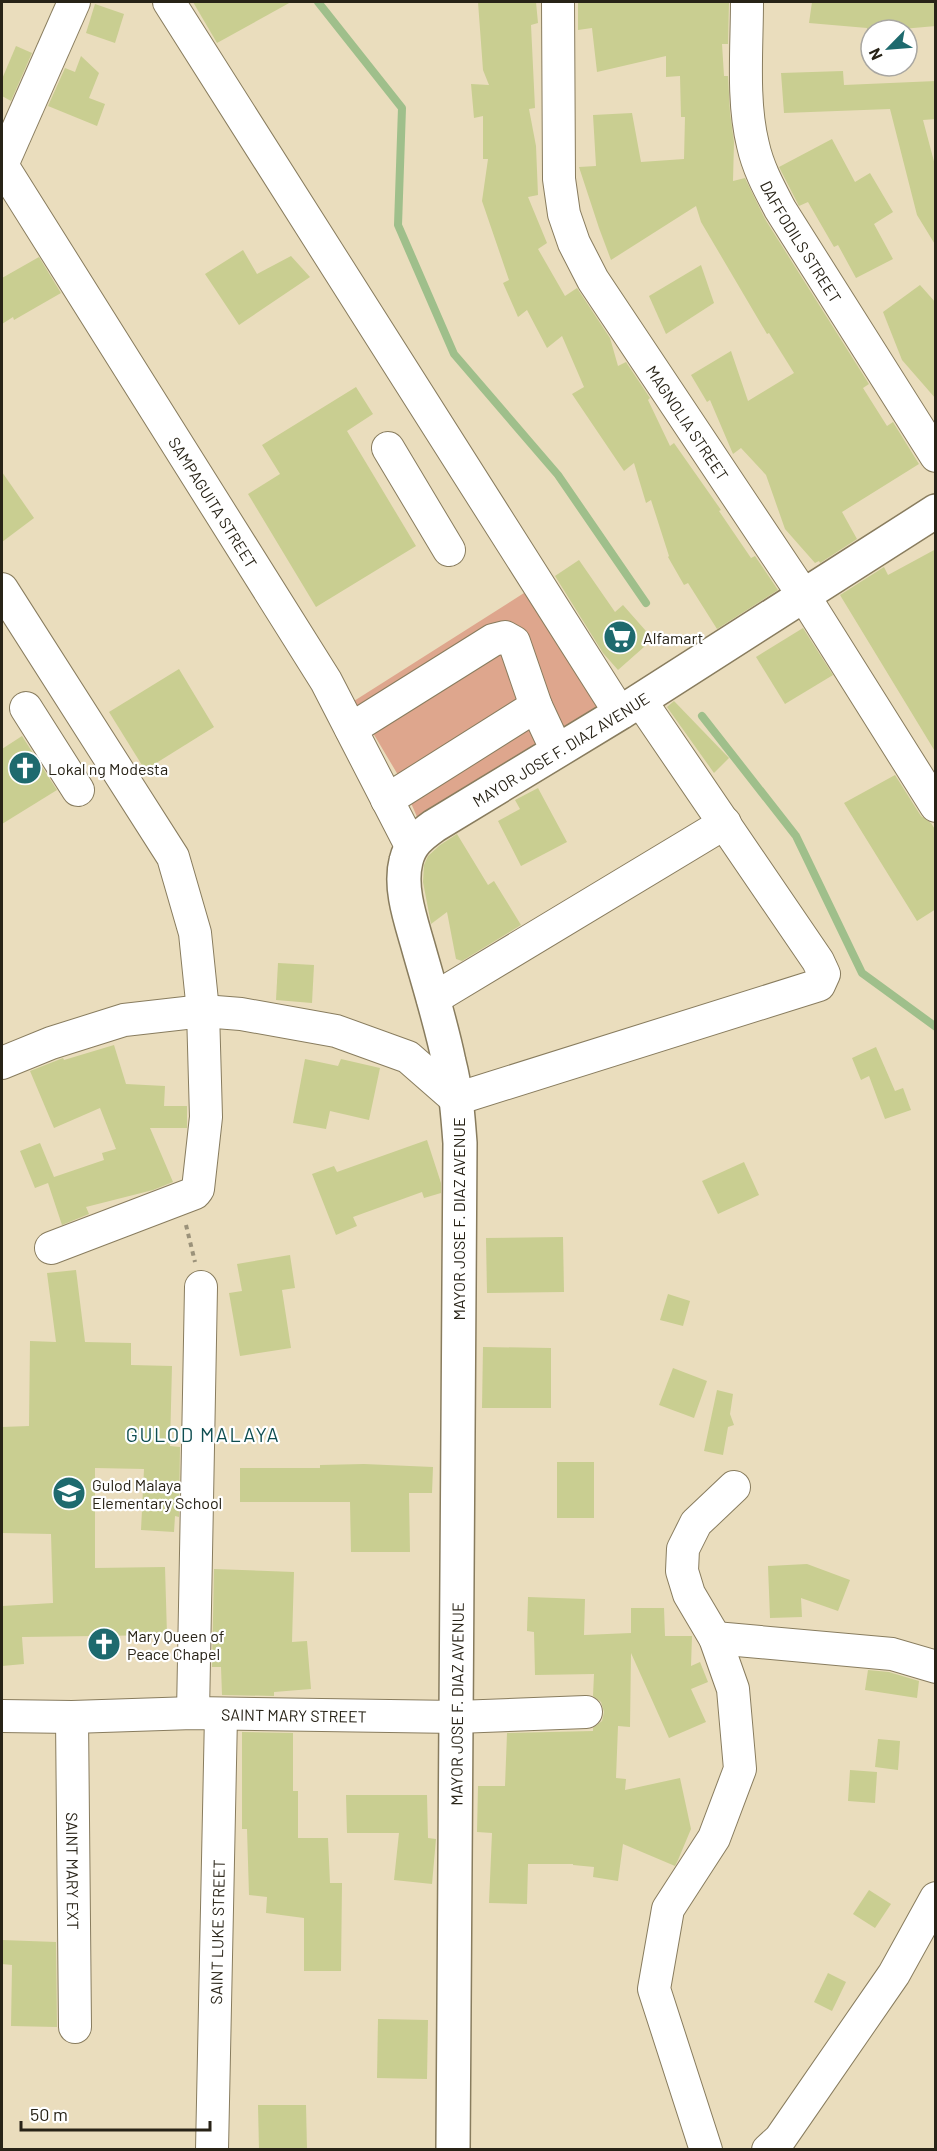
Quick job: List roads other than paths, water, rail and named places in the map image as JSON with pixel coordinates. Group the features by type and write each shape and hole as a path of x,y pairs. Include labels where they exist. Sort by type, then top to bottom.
{"main road":[{"name":"MAYOR JOSE F. DIAZ AVENUE","path":"453,2150 460,1143 450,1062 410,915 405,884 405,862 411,846 420,835 630,707 936,512"}],"street":[{"path":"2,165 74,2"},
{"path":"2,1063 51,1043 124,1020 203,1011 241,1014 336,1031 408,1057 456,1099 819,985 824,974 818,961 725,823 630,707 169,2"},
{"name":"MAGNOLIA STREET","path":"558,2 559,179 564,214 574,243 593,280 804,596 936,806"},
{"name":"DAFFODILS STREET","path":"747,2 747,104 753,145 764,178 780,209 936,456"},
{"name":"SAMPAGUITA STREET","path":"2,165 326,681 411,846"},
{"path":"388,448 449,550"},
{"path":"2,589 173,857 195,933 203,1011 206,1117 200,1183 195,1193 51,1248"},
{"path":"351,729 493,640 505,637 514,642 536,706 557,751"},
{"path":"387,800 536,706"},
{"path":"26,708 78,790"},
{"path":"433,999 725,823"},
{"name":"SAINT LUKE STREET","path":"201,1287 212,2150"},
{"path":"706,2150 654,1989 668,1909 714,1838 740,1769 733,1689 715,1638 689,1594 682,1571 683,1550 696,1523 734,1487"},
{"path":"715,1638 892,1654 936,1667"},
{"name":"SAINT MARY STREET","path":"2,1716 207,1714 457,1718 586,1713"},
{"name":"SAINT MARY EXT","path":"72,1717 75,2027"},
{"path":"768,2150 780,2139 894,1974 936,1898"}],"waterway":[{"path":"318,2 402,108 398,225 454,354 558,475 646,603"},
{"path":"702,716 796,836 862,973 936,1027"}],"place":[{"name":"Alfamart","path":"620,637"},
{"name":"Lokal ng Modesta","path":"25,768"},
{"name":"Gulod Malaya Elementary School","path":"69,1493"},
{"name":"Mary Queen of Peace Chapel","path":"104,1644"}],"district":[{"name":"GULOD MALAYA","path":"203,1434"}]}
